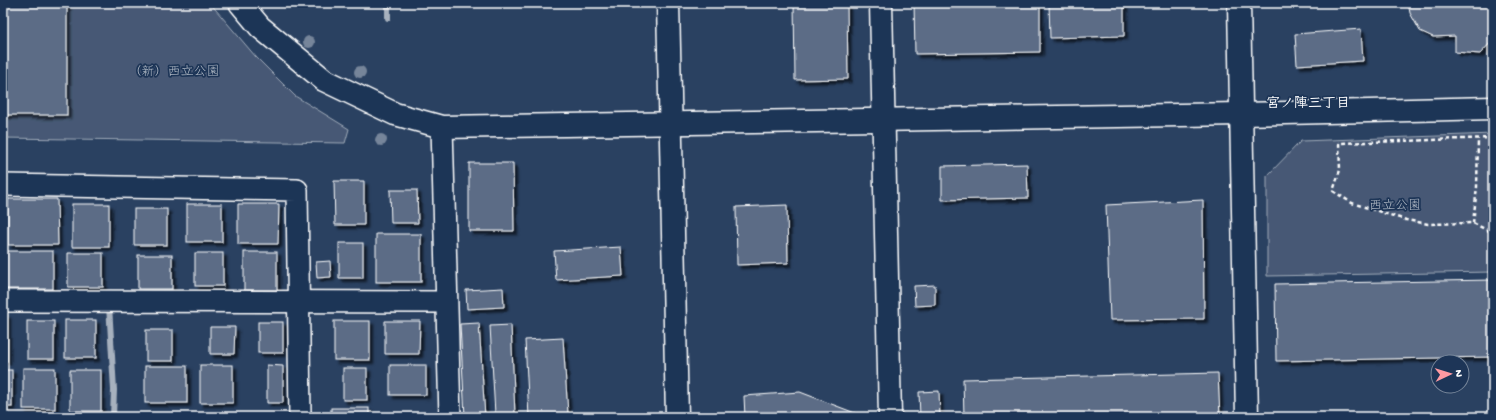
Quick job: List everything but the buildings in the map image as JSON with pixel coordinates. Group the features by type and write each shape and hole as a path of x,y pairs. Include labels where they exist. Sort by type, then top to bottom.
{"street":[{"path":"240,3 260,27 324,80 395,114 442,127 884,121 1493,108"},
{"path":"668,3 678,417"},
{"path":"881,3 890,417"},
{"path":"1238,3 1247,417"},
{"path":"442,127 450,417"},
{"path":"3,185 297,190 300,417"},
{"path":"3,301 446,302"}],"path":[{"path":"1493,138 1339,143 1340,170 1333,191 1352,203 1406,220 1428,224 1473,223 1493,233"},
{"path":"1473,223 1477,187 1478,139"}],"green space":[{"name":"（新）西立公園","path":"3,3 210,3 256,57 295,96 349,129 345,143 3,138"},
{"name":"西立公園","path":"1493,134 1493,272 1267,276 1267,176 1301,141"}],"waterway":[{"path":"388,3 388,18"},
{"path":"109,305 114,390 113,417"}],"district":[{"name":"宮ノ陣三丁目","path":"1308,104"}]}
